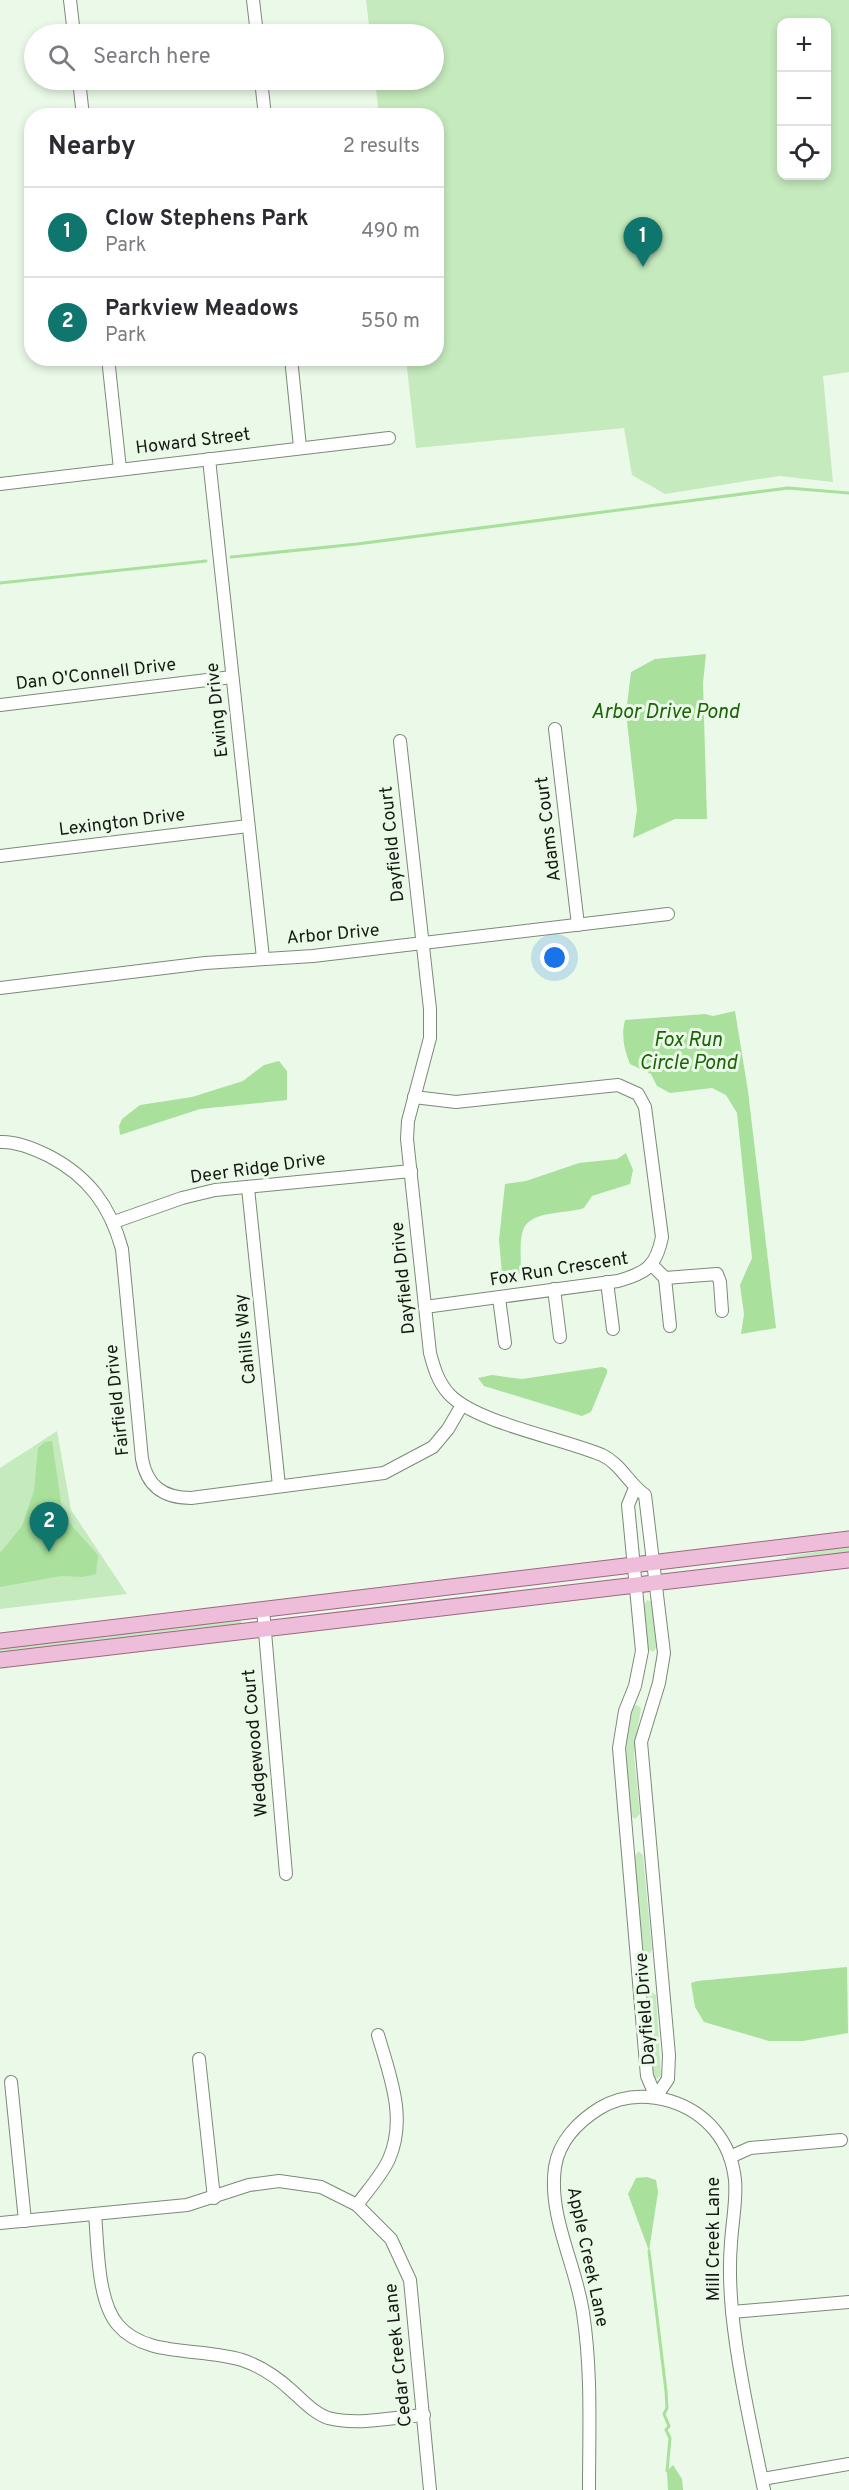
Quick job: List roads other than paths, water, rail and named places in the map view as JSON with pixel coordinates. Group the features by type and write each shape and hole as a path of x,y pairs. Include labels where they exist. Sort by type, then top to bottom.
{"main road":[{"path":"0,1641 849,1539"},
{"path":"0,1660 849,1560"}],"street":[{"path":"70,0 73,24"},
{"path":"253,0 256,24"},
{"path":"80,90 82,108"},
{"path":"262,90 264,108"},
{"path":"109,366 120,469"},
{"path":"292,366 300,447"},
{"name":"Howard Street","path":"0,484 390,438"},
{"name":"Ewing Drive","path":"209,459 263,958"},
{"name":"Dan O'Connell Drive","path":"0,705 232,677"},
{"name":"Adams Court","path":"555,729 578,925"},
{"name":"Dayfield Court","path":"400,741 422,944"},
{"name":"Lexington Drive","path":"0,856 248,826"},
{"name":"Arbor Drive","path":"0,988 263,958 313,956 422,944 668,914"},
{"name":"Dayfield Drive","path":"422,944 430,1009 430,1038 414,1097 407,1139 430,1353 435,1374 448,1394 462,1405 477,1413 604,1456 624,1471 635,1488 645,1495 655,1563 664,1653 659,1683 641,1742 662,1973 668,2079 656,2097"},
{"name":"Fox Run Crescent","path":"414,1097 456,1102 618,1085 638,1094 645,1107 662,1237 658,1256 642,1274 607,1282 425,1307"},
{"name":"Fairfield Drive","path":"0,1142 36,1149 66,1165 87,1180 114,1222 122,1250 142,1459 152,1484 166,1495 180,1498 372,1475 392,1470 433,1447 448,1429 462,1405"},
{"name":"Deer Ridge Drive","path":"114,1222 182,1198 215,1190 411,1171"},
{"name":"Cahills Way","path":"248,1188 279,1486"},
{"path":"651,1264 665,1278 670,1326"},
{"path":"665,1278 717,1274 720,1282 722,1311"},
{"path":"607,1282 613,1329"},
{"path":"554,1289 560,1337"},
{"path":"499,1298 505,1343"},
{"name":"Dayfield Drive","path":"635,1488 628,1505 641,1659 635,1686 625,1711 619,1748 647,2076 656,2097"},
{"name":"Wedgewood Court","path":"263,1609 286,1874"},
{"path":"626,1835 648,1833"},
{"path":"640,1975 662,1973"},
{"path":"357,2205 388,2160 395,2141 397,2100 378,2035"},
{"path":"200,2059 214,2198"},
{"path":"11,2082 25,2221"},
{"name":"Apple Creek Lane","path":"589,2490 588,2358 583,2312 556,2211 553,2188 556,2163 566,2140 582,2119 609,2103 636,2096 656,2097"},
{"name":"Mill Creek Lane","path":"656,2097 686,2106 706,2119 719,2135 730,2157 735,2180 730,2244 732,2312 763,2484"},
{"path":"730,2157 750,2148 841,2140"},
{"name":"Cedar Creek Lane","path":"0,2223 187,2205 249,2185 293,2181 331,2191 357,2205 384,2229 407,2269 414,2304 430,2490"},
{"path":"95,2214 107,2307 116,2324 137,2341 155,2348 192,2350 242,2360 279,2379 310,2408 327,2417 349,2421 424,2415"},
{"path":"732,2312 849,2302"},
{"path":"763,2484 849,2463"}],"water":[{"name":"Arbor Drive Pond","path":"706,654 703,683 707,819 675,819 633,838 637,810 626,713 631,672 655,659"},
{"name":"Fox Run Circle Pond","path":"735,1011 748,1091 776,1328 741,1334 744,1314 740,1285 752,1258 737,1113 726,1095 712,1088 670,1093 657,1086 651,1074 630,1064 623,1037 625,1020 705,1014 713,1016"},
{"path":"279,1061 287,1071 287,1100 200,1109 120,1135 119,1126 122,1119 140,1105 192,1097 243,1081 264,1065"},
{"path":"626,1153 633,1170 630,1184 592,1196 584,1208 547,1214 531,1220 525,1226 522,1234 520,1273 509,1277 502,1274 499,1240 505,1184 526,1181 579,1163 617,1159"},
{"path":"602,1367 607,1369 607,1373 591,1412 582,1416 484,1386 478,1378 492,1375 522,1379"},
{"path":"52,1441 63,1516 98,1555 96,1574 83,1577 61,1576 0,1587 0,1553 22,1526 34,1491 38,1448 45,1442"},
{"path":"847,1967 848,2033 803,2041 769,2041 704,2022 695,2007 691,1983 697,1981"},
{"path":"647,2177 656,2180 658,2192 649,2251 628,2194 636,2178"},
{"path":"673,2465 682,2479 683,2490 668,2490 667,2471"}],"waterway":[{"path":"231,557 357,544 788,488 849,493"},
{"path":"0,583 206,561"},
{"path":"649,2251 666,2391 667,2408 664,2414 669,2426 666,2430 670,2438 667,2471"}],"place":[{"name":"Clow Stephens Park","path":"643,267"},
{"name":"Parkview Meadows","path":"49,1552"}]}
